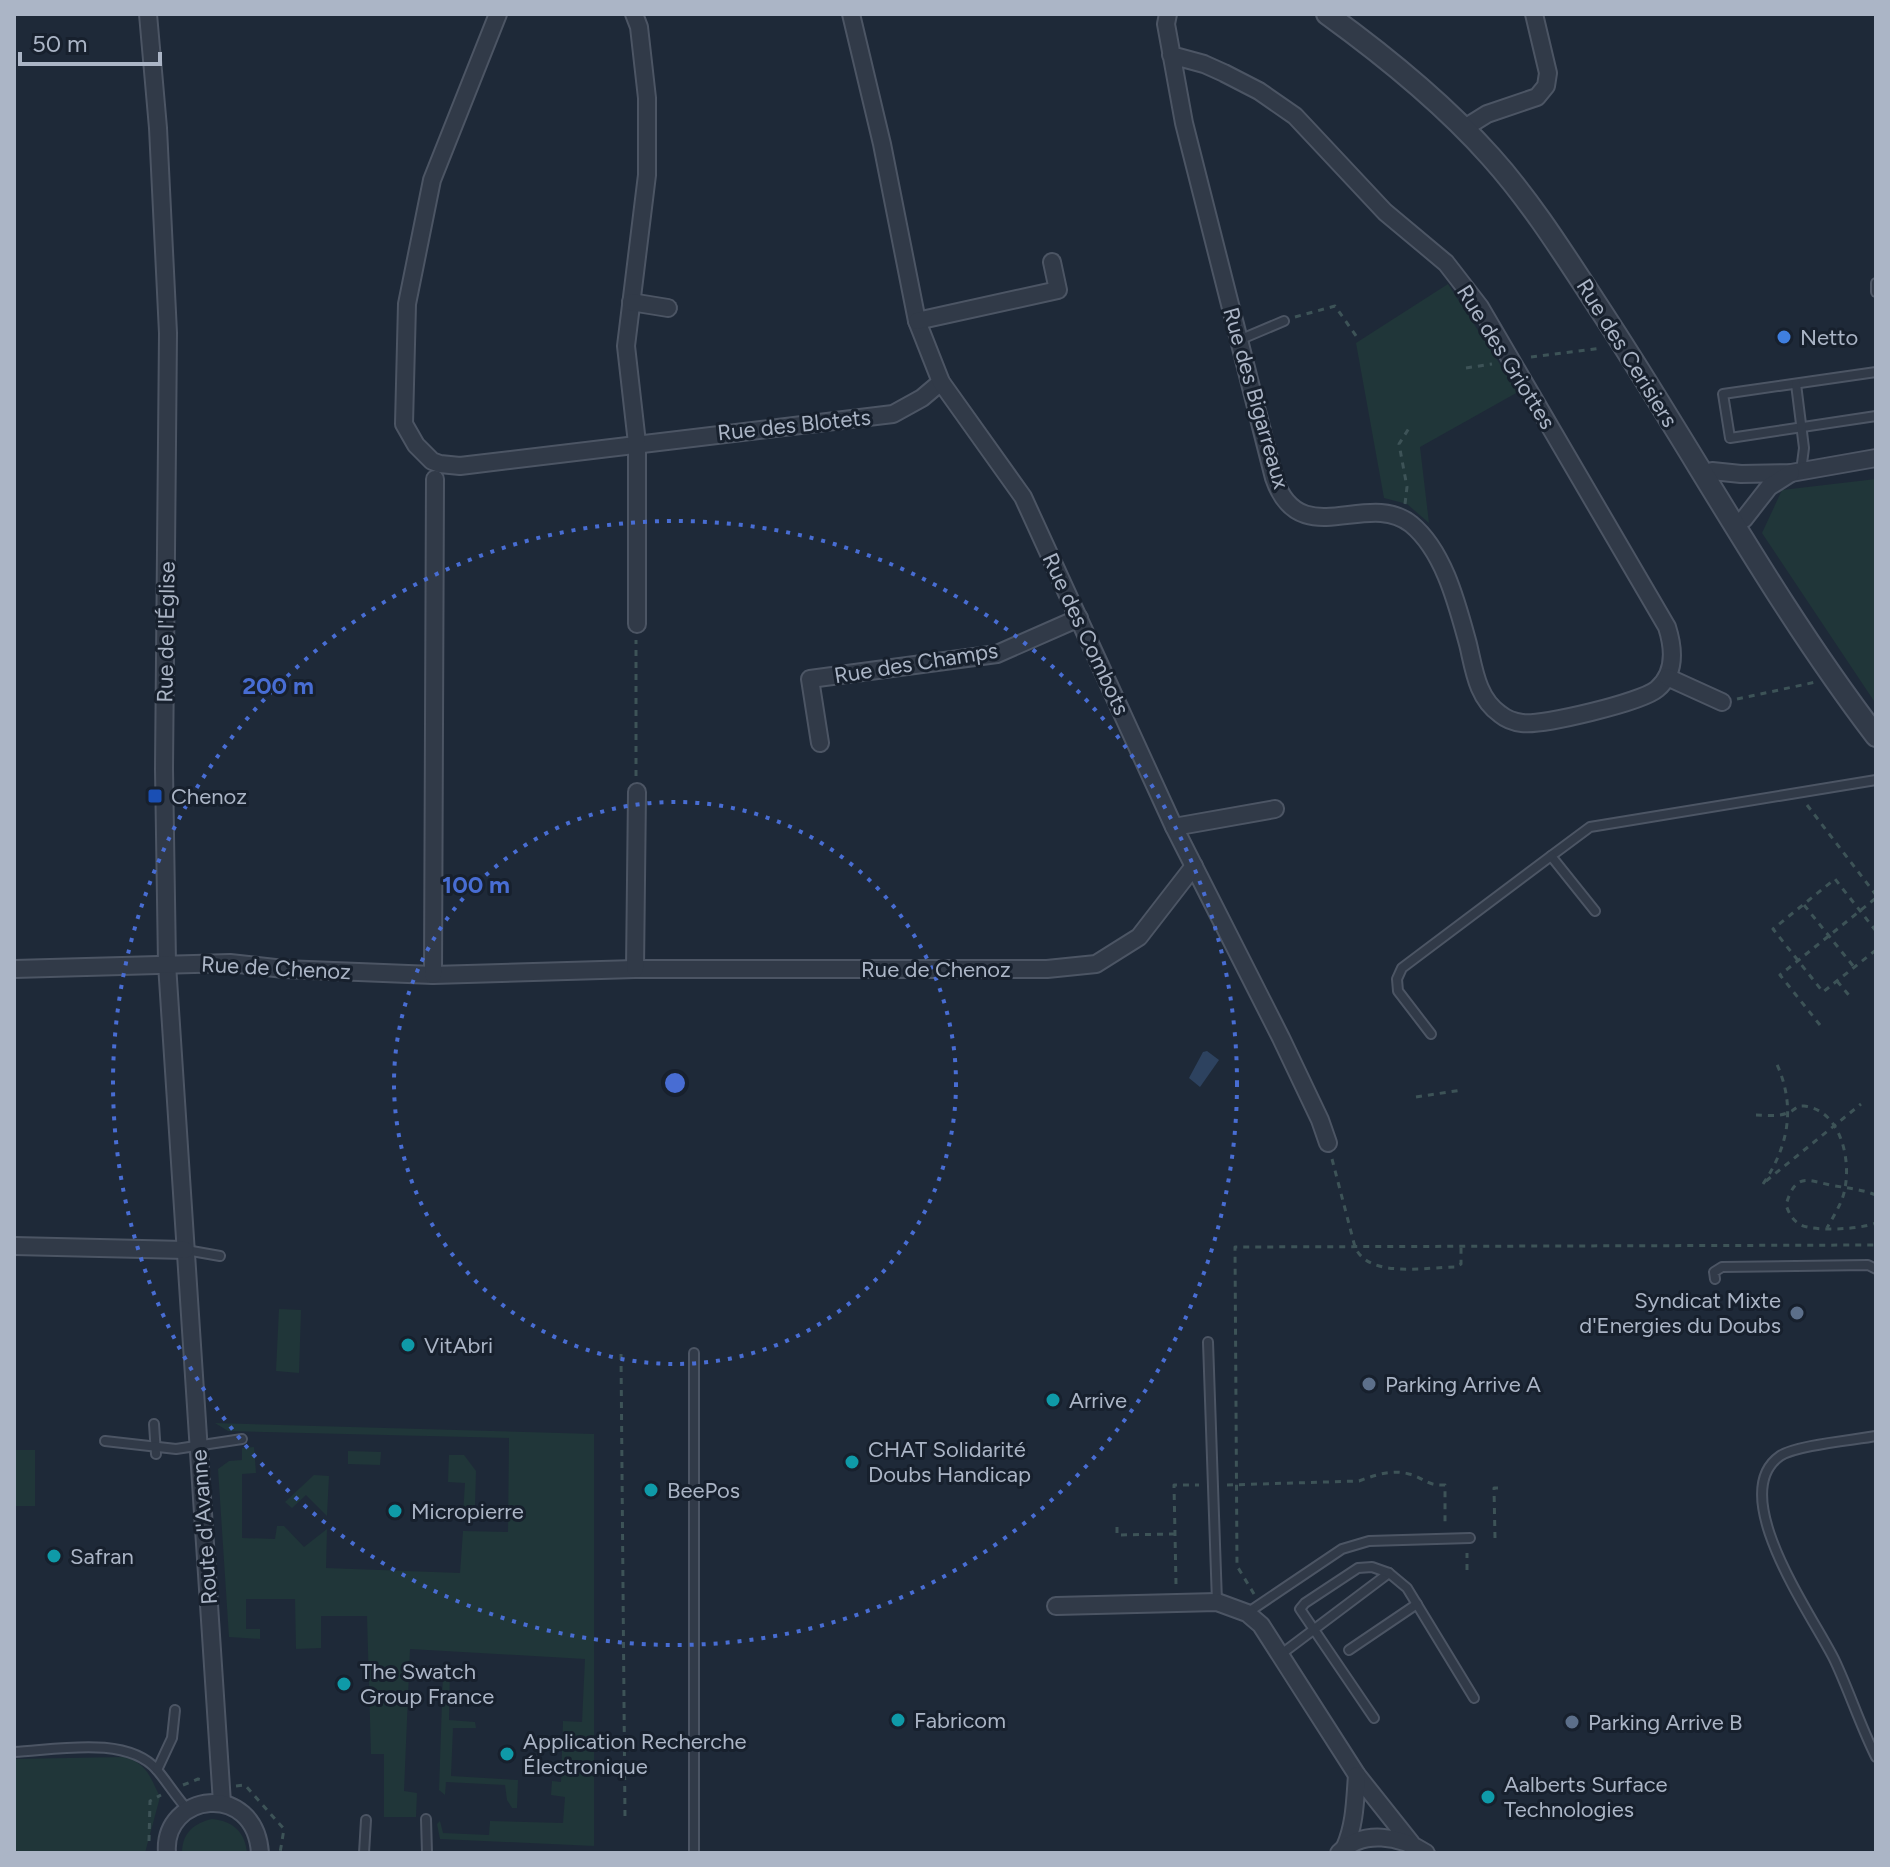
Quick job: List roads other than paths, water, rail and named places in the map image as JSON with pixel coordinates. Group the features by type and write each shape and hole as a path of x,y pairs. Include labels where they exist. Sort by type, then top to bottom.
{"street":[{"name":"Rue de l'Église","path":"148,14 158,128 168,333 164,769 167,964 185,1250"},
{"path":"433,975 438,472 404,424 407,304 432,180 498,14"},
{"path":"634,14 639,27 647,98 647,175 626,346 637,443 637,624"},
{"name":"Rue des Combots","path":"851,14 882,144 917,321 941,382 1023,497 1174,827 1281,1038 1328,1143"},
{"name":"Rue des Bigarreaux","path":"1168,14 1166,24 1184,123 1274,478 1286,500 1310,517 1386,513 1415,528 1432,550 1456,601 1479,689 1492,707 1510,720 1533,724 1631,702 1657,690 1667,677"},
{"name":"Rue des Cerisiers","path":"1327,14 1404,73 1463,129 1514,184 1621,342 1832,678 1876,736"},
{"path":"1463,129 1487,114 1537,97 1546,86 1548,73 1534,14"},
{"name":"Rue des Griottes","path":"1171,55 1224,73 1259,91 1295,116 1385,212 1446,263 1480,307 1667,627 1673,652 1667,677"},
{"path":"917,321 1058,290 1052,262"},
{"path":"631,302 668,308"},
{"name":"Rue des Blotets","path":"438,472 460,466 637,443 893,414 922,398 941,382"},
{"path":"1703,474 1712,471 1741,474 1796,472 1876,458"},
{"path":"1734,524 1744,519 1769,487 1796,472"},
{"name":"Rue des Champs","path":"820,743 810,679 997,654 1079,618"},
{"path":"1667,677 1722,702"},
{"path":"635,969 637,792"},
{"path":"1174,827 1275,809"},
{"name":"Rue de Chenoz","path":"14,969 230,963 284,969 433,975 635,969 1047,969 1096,964 1139,937 1194,866"},
{"path":"14,1246 185,1250"},
{"name":"Route d'Avanne","path":"185,1250 222,1803"},
{"path":"1056,1606 1217,1602 1253,1608 1357,1775 1411,1843"},
{"path":"1342,1850 1351,1832 1355,1812 1357,1775"},
{"path":"167,1853 170,1833 177,1820 188,1810 202,1804 222,1803 244,1814 253,1825 259,1839 260,1853"},
{"path":"1342,1850 1365,1839 1390,1837 1411,1843 1426,1853"}],"lane":[{"path":"1876,283 1876,292"},
{"path":"1239,340 1284,321"},
{"path":"1876,372 1723,394 1730,438 1876,416"},
{"path":"1796,384 1804,448 1796,472"},
{"path":"1431,1034 1398,991 1397,979 1402,968 1590,827 1876,780"},
{"path":"1551,856 1595,911"},
{"path":"185,1250 220,1256"},
{"path":"1715,1279 1714,1272 1722,1267 1868,1265 1876,1269"},
{"path":"1208,1342 1217,1602"},
{"path":"694,1353 694,1853"},
{"path":"154,1424 156,1451"},
{"path":"1876,1436 1780,1456 1769,1468 1762,1484 1762,1501 1777,1553 1835,1661 1858,1722 1876,1757"},
{"path":"105,1441 156,1451 242,1439"},
{"path":"1253,1608 1342,1549 1369,1541 1470,1538"},
{"path":"1374,1718 1300,1609 1358,1568 1372,1567 1389,1573 1407,1588 1474,1698"},
{"path":"1280,1655 1389,1573"},
{"path":"1349,1650 1417,1604"},
{"path":"157,1770 172,1738 175,1710"},
{"path":"14,1752 118,1748 140,1755 157,1770 188,1810"},
{"path":"426,1819 427,1853"},
{"path":"364,1853 366,1820"}],"water":[{"path":"1207,1051 1219,1060 1200,1087 1189,1078 1203,1052"}],"place":[{"name":"Netto","path":"1784,337"},
{"name":"Chenoz","path":"155,796"},
{"name":"Syndicat Mixte d'Energies du Doubs","path":"1797,1313"},
{"name":"VitAbri","path":"408,1345"},
{"name":"Parking Arrive A","path":"1369,1384"},
{"name":"Arrive","path":"1053,1400"},
{"name":"CHAT Solidarité Doubs Handicap","path":"852,1462"},
{"name":"BeePos","path":"651,1490"},
{"name":"Micropierre","path":"395,1511"},
{"name":"Safran","path":"54,1556"},
{"name":"The Swatch Group France","path":"344,1684"},
{"name":"Fabricom","path":"898,1720"},
{"name":"Parking Arrive B","path":"1572,1722"},
{"name":"Application Recherche Électronique","path":"507,1754"},
{"name":"Aalberts Surface Technologies","path":"1488,1797"}]}
